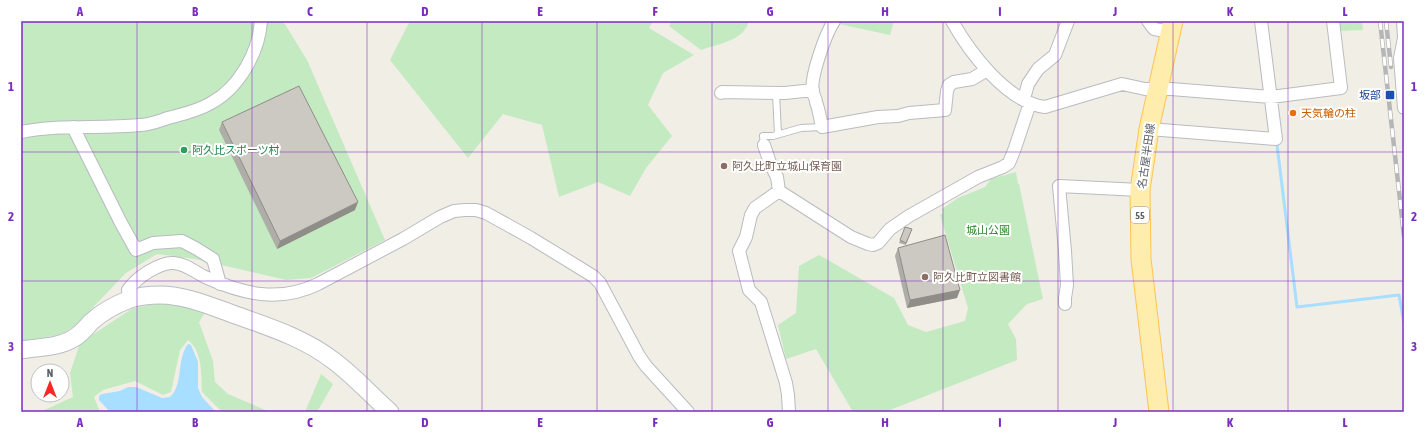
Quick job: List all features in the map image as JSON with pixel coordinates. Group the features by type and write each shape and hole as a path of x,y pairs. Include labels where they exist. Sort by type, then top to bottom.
{"main road":[{"name":"名古屋半田線","path":"1159,412 1141,259 1140,190 1149,129 1172,26"}],"street":[{"path":"21,132 73,127 140,125 189,113 211,103 228,91 240,79 258,40 261,21"},
{"path":"834,21 829,28 815,72 813,90 822,127 878,117 945,110 946,91 950,85 954,82 972,79 986,70"},
{"path":"952,21 986,70 1011,92 1038,106 1045,107 1122,84 1146,89 1171,89 1271,97 1342,88 1333,21"},
{"path":"764,145 777,177 779,191 852,237 868,244 873,245 878,243 890,229 909,216 978,177 1003,167 1008,163 1015,148 1027,101 1028,84 1038,69 1055,55 1068,21"},
{"path":"1148,21 1154,29 1172,26"},
{"path":"1149,129 1276,138 1261,21"},
{"path":"1403,21 1404,38 1400,58 1404,108"},
{"path":"721,93 776,93 813,90"},
{"path":"73,127 136,250 153,243 182,241 213,259 220,284"},
{"path":"1066,304 1065,298 1067,285 1065,251 1059,186 1140,190"},
{"path":"779,191 755,208 751,215 746,237 739,251 749,290 761,302 786,383 789,412"},
{"path":"129,300 128,290 132,284 161,265 173,263 182,265 220,284 253,294 293,294 318,284 403,239 440,217 454,211 476,210 486,213 531,238 593,276 600,283 639,356 646,366 688,412"},
{"path":"21,350 56,345 66,342 84,331 91,322 103,312 129,300 145,295 181,297 203,303 284,332 305,343 334,361 390,412"}],"lane":[{"path":"776,93 778,134"},
{"path":"764,145 763,136 773,136 801,128 822,127"}],"green space":[{"name":"阿久比スポーツ村","path":"21,21 283,21 307,60 385,240 311,278 286,280 195,259 157,254 126,273 75,326 59,335 21,341"},
{"path":"410,21 653,21 649,28 694,55 663,73 648,105 672,136 646,168 630,196 598,182 559,197 542,125 503,114 468,158 390,60"},
{"path":"672,21 749,21 742,33 736,37 729,41 701,50 669,26"},
{"path":"833,21 894,21 890,35 839,24"},
{"path":"1338,21 1362,21 1363,30 1339,31"},
{"name":"城山公園","path":"1016,172 1043,299 1027,304 1008,324 1016,339 1017,360 885,412 853,412 816,349 786,359 778,325 796,313 799,266 819,255 894,298 908,325 926,332 965,321 968,308 940,215 943,213 942,209 958,198 985,187 991,179"},
{"path":"167,302 206,311 199,322 213,361 215,382 228,394 270,412 221,411 202,392 199,357 193,345 188,340 180,350 171,392 163,395 135,381 103,390 94,397 100,412 40,412 60,403 70,403 70,398 73,397 70,373 80,343 133,308"},
{"path":"321,374 333,384 317,412 305,412"}],"water":[{"path":"188,344 191,345 198,362 198,388 202,397 214,410 218,412 110,412 99,400 99,396 102,394 120,391 128,387 136,387 162,398 170,397 177,385 182,357"}],"building":[{"path":"299,86 358,202 280,241 222,122"},
{"path":"905,227 912,229 906,243 900,240"},
{"name":"阿久比町立図書館","path":"945,235 960,290 910,300 898,248"}],"waterway":[{"path":"1277,145 1297,307 1399,295 1404,323"}],"railway":[{"path":"1380,21 1404,236"},
{"path":"1386,21 1391,67"}],"place":[{"name":"坂部","path":"1390,95"},
{"name":"天気輪の柱","path":"1293,113"},
{"name":"阿久比スポーツ村","path":"184,150"},
{"name":"阿久比町立城山保育園","path":"724,166"},
{"name":"阿久比町立図書館","path":"925,277"}]}
